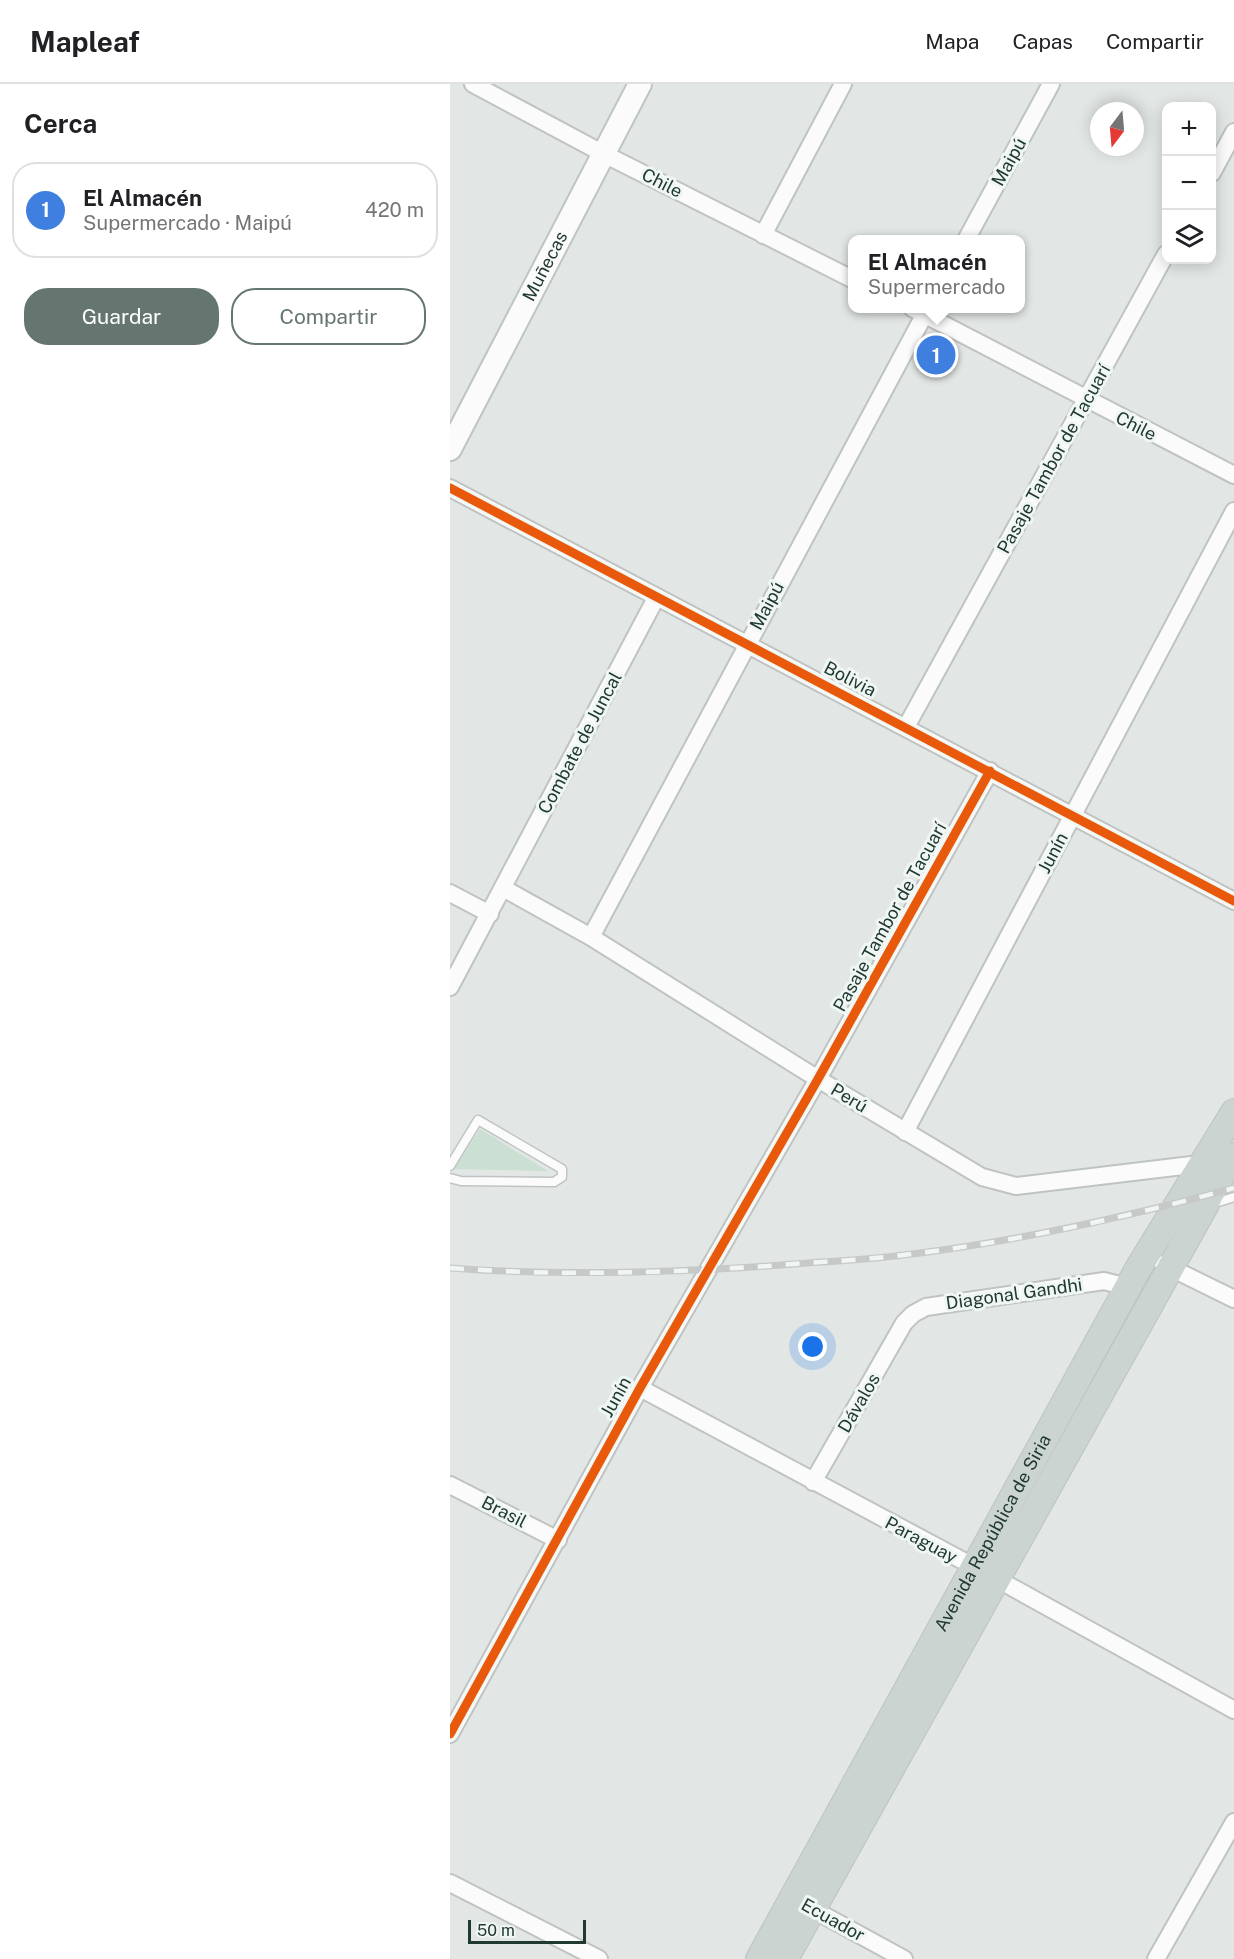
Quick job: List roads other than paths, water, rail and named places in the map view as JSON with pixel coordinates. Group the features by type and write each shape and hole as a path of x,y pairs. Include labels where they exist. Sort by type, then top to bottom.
{"main road":[{"name":"Avenida República de Siria","path":"986,1574 1128,1287 1234,1112"},
{"name":"Avenida República de Siria","path":"759,1959 803,1904 986,1574 1171,1267 1210,1194 1231,1161"},
{"name":"Avenida República de Siria","path":"786,1959 803,1904"}],"street":[{"name":"Chile","path":"473,84 604,154 848,277"},
{"name":"Muñecas","path":"450,449 640,84"},
{"path":"763,235 843,84"},
{"name":"Maipú","path":"969,235 1052,84"},
{"path":"1216,165 1234,132"},
{"name":"Pasaje Tambor de Tacuarí","path":"906,727 1162,264"},
{"name":"Maipú","path":"591,937 920,313"},
{"name":"Chile","path":"925,313 1086,400 1234,475"},
{"name":"Bolivia","path":"450,488 1234,901"},
{"name":"Junín","path":"905,1132 1234,511"},
{"name":"Combate de Juncal","path":"503,888 656,598"},
{"name":"Pasaje Tambor de Tacuarí","path":"818,1079 990,771"},
{"path":"450,987 503,888"},
{"name":"Perú","path":"503,888 591,937 818,1079 982,1177 1016,1186 1231,1161"},
{"path":"450,893 490,915"},
{"name":"Junín","path":"450,1734 640,1388 818,1079"},
{"path":"1146,1256 1234,1299"},
{"name":"Diagonal Gandhi","path":"904,1323 913,1314 926,1307 1104,1281 1128,1287"},
{"name":"Dávalos","path":"813,1482 904,1323"},
{"name":"Paraguay","path":"640,1388 1234,1710"},
{"name":"Brasil","path":"450,1485 558,1540"},
{"path":"1156,1959 1234,1822"},
{"path":"450,1882 599,1959"},
{"name":"Ecuador","path":"803,1904 904,1959"}],"lane":[{"path":"450,1166 478,1120 562,1169 562,1177 554,1182 461,1181 450,1178"},
{"path":"1205,1206 1234,1197"}],"railway":[{"path":"450,1268 569,1273 649,1272 879,1258 938,1251 1066,1228 1234,1188"}],"place":[{"name":"El Almacén","path":"936,355"}]}
